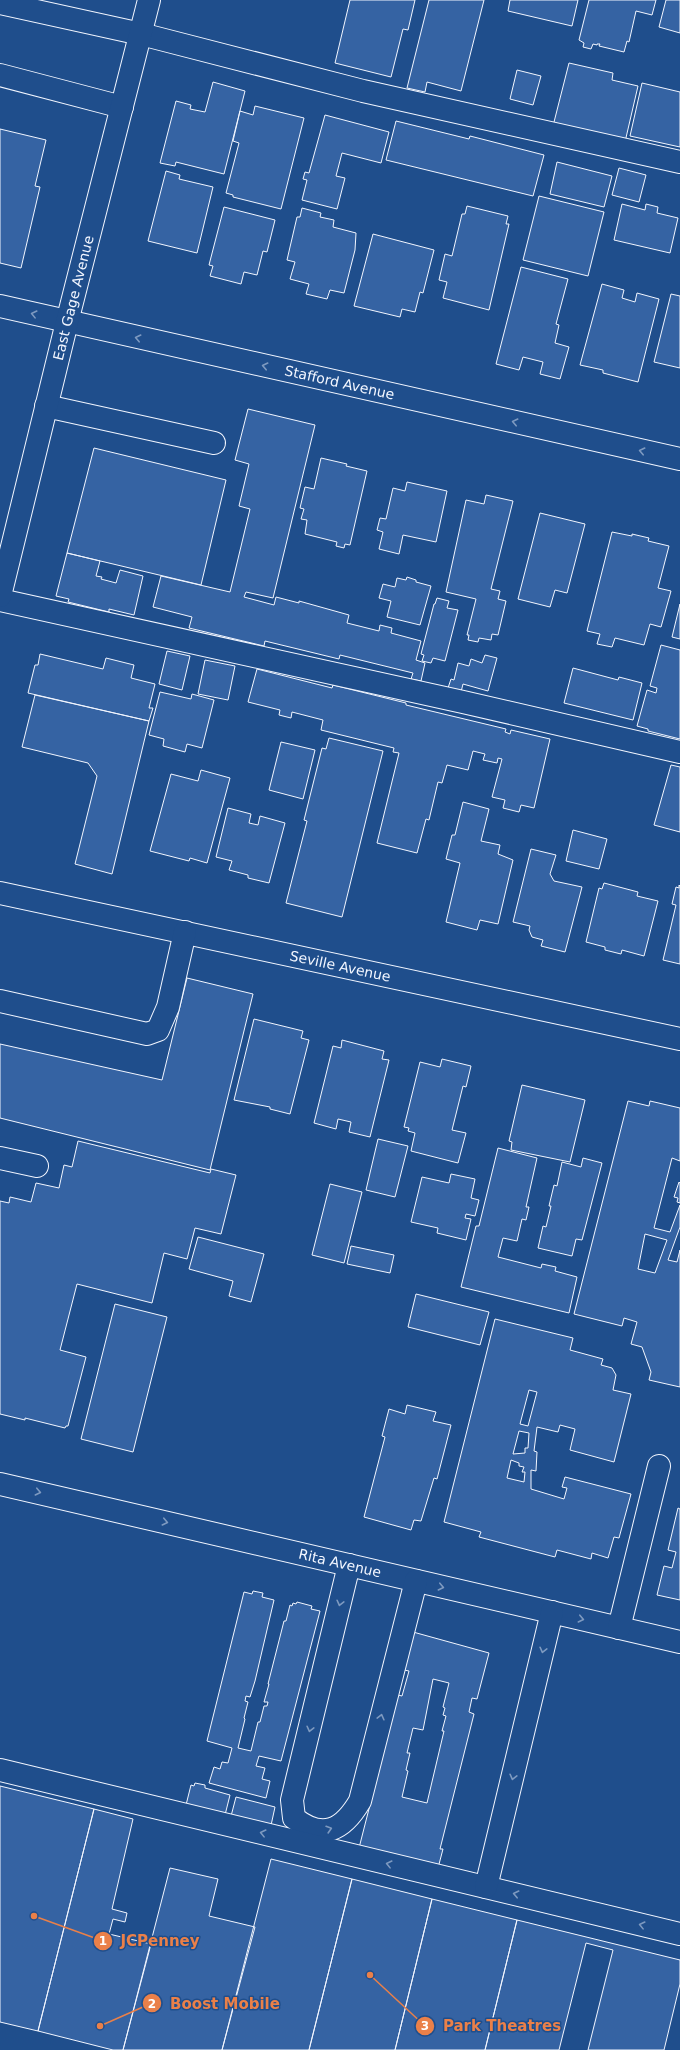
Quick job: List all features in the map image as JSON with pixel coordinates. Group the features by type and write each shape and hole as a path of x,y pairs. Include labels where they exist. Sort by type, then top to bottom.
{"street":[{"name":"East Gage Avenue","path":"0,596 67,322 149,0"},
{"path":"0,3 140,34 363,91 680,162"},
{"path":"0,75 122,106"},
{"name":"Stafford Avenue","path":"0,306 680,459"},
{"path":"46,406 214,443"},
{"path":"0,600 463,702 680,752"},
{"name":"Seville Avenue","path":"0,893 680,1038"},
{"path":"0,1001 148,1034 158,1030 168,1007 185,932"},
{"path":"0,1158 37,1166"},
{"path":"619,1628 659,1466"},
{"name":"Rita Avenue","path":"0,1484 680,1642"},
{"path":"349,1565 292,1800 294,1818 306,1828 320,1831 332,1829 352,1814 360,1800 416,1581"},
{"path":"486,1887 552,1612"},
{"path":"0,1770 680,1934"}],"building":[{"path":"350,0 415,0 408,30 403,29 391,77 335,63"},
{"path":"429,0 484,0 461,91 427,82 425,92 407,88"},
{"path":"510,0 578,0 572,26 508,11"},
{"path":"589,0 656,0 652,15 636,11 629,42 627,41 624,52 599,46 600,44 593,44 591,49 583,47 584,43 579,40"},
{"path":"666,0 680,0 680,33 659,27"},
{"path":"569,63 613,73 612,80 638,86 625,142 553,126"},
{"path":"517,70 541,76 533,105 510,99"},
{"path":"213,82 245,91 224,174 176,162 175,166 160,163 176,101 191,105 190,109 205,112"},
{"path":"642,83 680,92 680,147 630,136"},
{"path":"255,106 304,118 281,209 233,197 233,195 226,193 239,143 233,141 240,111 253,115"},
{"path":"325,115 389,132 381,163 342,153 336,176 345,178 337,209 302,200 307,180 303,179 305,172 309,173"},
{"path":"396,121 469,139 470,136 544,155 533,196 386,160"},
{"path":"0,129 46,140 35,186 40,187 21,268 0,263"},
{"path":"557,162 612,176 604,207 550,194"},
{"path":"619,168 646,175 639,202 612,195"},
{"path":"166,171 180,175 179,179 213,187 197,253 148,241"},
{"path":"539,196 604,212 588,276 523,260"},
{"path":"622,204 645,210 646,204 658,207 657,213 678,218 670,253 614,240"},
{"path":"467,206 508,216 506,224 509,224 489,310 443,298 447,282 439,280 445,254 452,256 462,214 465,214"},
{"path":"224,207 275,220 267,252 263,251 257,275 244,272 241,284 210,276 213,266 209,265"},
{"path":"302,208 321,213 320,217 334,220 333,227 356,233 355,250 344,293 330,290 327,299 306,294 309,284 290,279 295,262 287,260 297,217 300,217"},
{"path":"373,234 434,250 423,293 420,292 415,312 402,309 400,317 354,306"},
{"path":"521,267 568,279 556,324 559,325 555,343 569,347 560,379 540,374 543,362 523,357 519,370 496,364"},
{"path":"602,284 624,290 622,298 635,302 637,293 659,299 638,382 603,373 603,370 580,365"},
{"path":"671,294 680,296 680,368 654,362"},
{"path":"248,409 315,425 273,598 246,592 244,597 274,605 276,597 299,603 299,601 349,615 347,623 379,631 380,625 392,628 391,633 421,641 416,660 425,663 421,681 411,679 413,673 340,655 339,659 265,641 264,646 189,628 192,617 153,607 161,576 230,592 250,509 239,506 249,464 235,460"},
{"path":"94,448 226,480 201,585 67,553"},
{"path":"321,458 347,464 346,466 367,471 350,545 345,544 344,548 336,546 337,542 305,534 307,520 301,519 304,509 300,508 305,487 314,489"},
{"path":"407,482 447,491 436,542 403,535 399,554 379,549 383,532 377,530 380,518 386,519 393,488 405,491"},
{"path":"486,495 513,501 491,589 500,591 498,599 506,601 498,635 492,634 491,640 479,638 478,642 468,640 469,635 467,635 476,599 446,592 466,500 484,504"},
{"path":"540,513 585,524 567,593 555,590 550,607 518,599"},
{"path":"612,532 632,536 632,534 649,538 648,541 669,546 658,588 671,591 661,627 650,624 644,645 615,638 612,647 597,644 600,634 587,631"},
{"path":"67,553 100,561 96,576 102,577 101,579 116,583 120,570 143,576 134,615 109,609 109,612 68,602 69,599 56,596"},
{"path":"407,577 416,580 416,582 431,586 420,625 387,617 391,601 379,598 383,584 395,587 397,578 406,580"},
{"path":"437,598 449,601 447,608 458,610 445,661 433,658 431,663 422,661 424,655 421,654 434,604"},
{"path":"680,604 680,639 672,637"},
{"path":"661,645 680,650 680,739 648,731 648,729 637,726 647,690 656,693 657,688 650,686"},
{"path":"167,651 190,656 182,690 159,684"},
{"path":"40,654 103,669 106,658 134,665 131,678 155,684 149,708 153,708 149,721 28,693 35,665 38,665"},
{"path":"485,655 497,658 488,691 463,684 461,692 448,688 451,679 454,680 458,663 469,666 471,659 482,663"},
{"path":"205,660 235,666 228,700 198,694"},
{"path":"573,668 618,680 619,677 642,683 633,720 564,703"},
{"path":"257,669 332,688 333,685 406,703 406,705 506,729 505,732 510,734 511,730 550,739 534,808 521,805 519,812 503,808 505,800 492,797 502,759 498,758 497,763 483,760 485,754 473,751 468,770 447,765 442,783 438,782 429,820 426,819 417,853 377,843 399,753 393,752 394,748 321,730 323,720 292,712 291,718 279,715 280,710 248,702"},
{"path":"160,692 191,699 192,694 214,700 202,748 187,744 185,752 163,746 164,739 149,735"},
{"path":"35,695 149,721 112,874 75,864 97,776 88,763 22,747"},
{"path":"329,738 383,751 342,917 286,903 307,821 304,820 322,748 326,749"},
{"path":"281,742 315,750 303,799 269,790"},
{"path":"671,765 680,767 680,832 654,825"},
{"path":"201,770 230,778 207,863 190,858 189,861 150,851 171,774 198,781"},
{"path":"463,802 489,809 481,841 500,845 498,854 513,860 498,924 480,920 477,930 446,922 460,863 446,859 452,835 455,835"},
{"path":"228,808 251,814 249,823 258,825 260,816 285,823 269,883 248,878 248,875 229,870 232,861 216,857"},
{"path":"573,830 607,839 599,869 566,861"},
{"path":"531,849 556,855 550,874 554,881 582,887 565,952 541,946 543,940 532,937 529,930 530,926 513,922"},
{"path":"604,883 638,892 637,896 658,901 644,956 622,950 621,954 605,950 605,947 586,942 599,888 602,889"},
{"path":"679,885 680,964 663,960 676,905 672,904 676,887 679,888"},
{"path":"187,978 253,994 210,1170 0,1118 0,1044 162,1080"},
{"path":"254,1019 303,1031 301,1038 309,1040 290,1114 270,1109 270,1107 234,1100"},
{"path":"342,1040 384,1051 382,1059 389,1060 370,1137 349,1132 351,1122 338,1119 336,1129 314,1123 333,1046 341,1048"},
{"path":"442,1059 471,1066 466,1087 463,1086 452,1130 466,1133 458,1163 411,1151 415,1133 408,1131 409,1128 404,1127 420,1062 440,1067"},
{"path":"522,1085 585,1100 570,1162 511,1150 512,1142 509,1141"},
{"path":"628,1101 649,1106 650,1101 680,1108 680,1161 672,1158 654,1228 670,1232 680,1205 680,1227 668,1260 677,1262 680,1250 680,1387 649,1380 651,1372 642,1347 631,1344 637,1322 624,1318 622,1326 574,1314","holes":["645,1234 667,1240 655,1273 638,1269"]},
{"path":"378,1139 408,1146 395,1197 366,1190"},
{"path":"78,1141 210,1173 211,1169 236,1175 221,1234 195,1228 187,1259 164,1253 152,1303 77,1284 60,1350 86,1357 68,1426 65,1428 25,1418 25,1420 0,1414 0,1201 9,1203 10,1197 31,1202 36,1183 59,1188 64,1165 72,1167"},
{"path":"498,1148 537,1158 526,1207 529,1207 526,1220 522,1219 517,1241 503,1238 498,1257 541,1268 542,1264 556,1267 555,1271 577,1277 569,1313 461,1287 476,1226 479,1226"},
{"path":"583,1158 602,1163 582,1240 576,1239 572,1256 538,1248 543,1226 546,1227 554,1185 557,1186 562,1162 581,1167"},
{"path":"451,1174 475,1179 471,1198 479,1200 475,1216 466,1214 465,1218 471,1219 466,1240 437,1233 438,1228 411,1222 422,1177 449,1183"},
{"path":"679,1182 680,1203 677,1202 678,1198 674,1197"},
{"path":"330,1184 362,1192 344,1263 312,1255"},
{"path":"198,1237 264,1254 251,1302 229,1296 233,1281 189,1269"},
{"path":"351,1246 394,1255 390,1273 347,1264"},
{"path":"416,1294 489,1312 480,1345 408,1327"},
{"path":"115,1304 167,1317 133,1452 81,1439"},
{"path":"495,1319 573,1338 570,1350 603,1359 601,1365 612,1368 616,1375 613,1390 631,1394 614,1462 570,1450 575,1429 560,1425 558,1432 537,1427 534,1451 537,1452 536,1471 531,1470 531,1489 564,1499 567,1488 562,1487 565,1477 631,1494 619,1538 614,1537 608,1558 592,1553 591,1559 557,1550 555,1557 479,1537 481,1532 444,1522","holes":["529,1390 537,1392 528,1426 520,1424","519,1431 529,1433 528,1448 525,1448 525,1453 513,1454","511,1460 519,1463 519,1466 524,1467 522,1472 525,1472 524,1482 507,1478"]},
{"path":"407,1405 436,1412 433,1421 451,1425 437,1479 434,1478 421,1521 414,1520 411,1530 364,1517 385,1437 382,1436 389,1409 405,1414"},
{"path":"678,1508 680,1509 680,1600 657,1595 664,1566 672,1568 676,1552 668,1550"},
{"path":"253,1591 263,1593 262,1597 274,1600 255,1681 250,1697 246,1696 245,1701 248,1702 238,1748 251,1751 258,1722 260,1722 264,1706 267,1706 268,1702 264,1702 268,1684 284,1621 286,1621 290,1605 292,1606 293,1603 296,1604 297,1602 312,1606 311,1609 320,1611 281,1761 259,1756 256,1766 265,1768 262,1779 270,1781 266,1798 209,1783 214,1767 220,1769 222,1762 228,1763 232,1748 207,1741 244,1592 252,1594"},
{"path":"413,1632 489,1653 477,1699 472,1698 469,1712 474,1714 440,1849 443,1849 438,1868 359,1848 398,1695 402,1696 409,1671 404,1670","holes":["433,1679 449,1683 443,1707 445,1708 443,1715 446,1716 442,1731 444,1731 427,1803 402,1797 408,1771 406,1770 410,1753 407,1753 413,1728 423,1730"]},
{"path":"195,1783 205,1785 205,1788 230,1795 224,1819 185,1809 191,1785 194,1786"},
{"path":"0,1786 94,1809 38,2031 0,2022"},
{"path":"236,1797 275,1807 270,1830 230,1820"},
{"path":"94,1809 133,1819 112,1909 127,1913 125,1922 113,1919 109,1934 151,1944 123,2050 113,2050 38,2031"},
{"path":"271,1859 352,1879 309,2050 222,2050"},
{"path":"170,1868 218,1879 209,1916 255,1927 222,2050 123,2050"},
{"path":"352,1879 432,1899 395,2050 309,2050"},
{"path":"432,1899 517,1920 485,2050 395,2050"},
{"path":"517,1920 680,1960 680,1984 664,2050 588,2050 613,1950 586,1943 559,2050 485,2050"}],"place":[{"name":"JCPenney","path":"34,1916"},
{"name":"Park Theatres","path":"370,1975"},
{"name":"Boost Mobile","path":"100,2026"}]}
